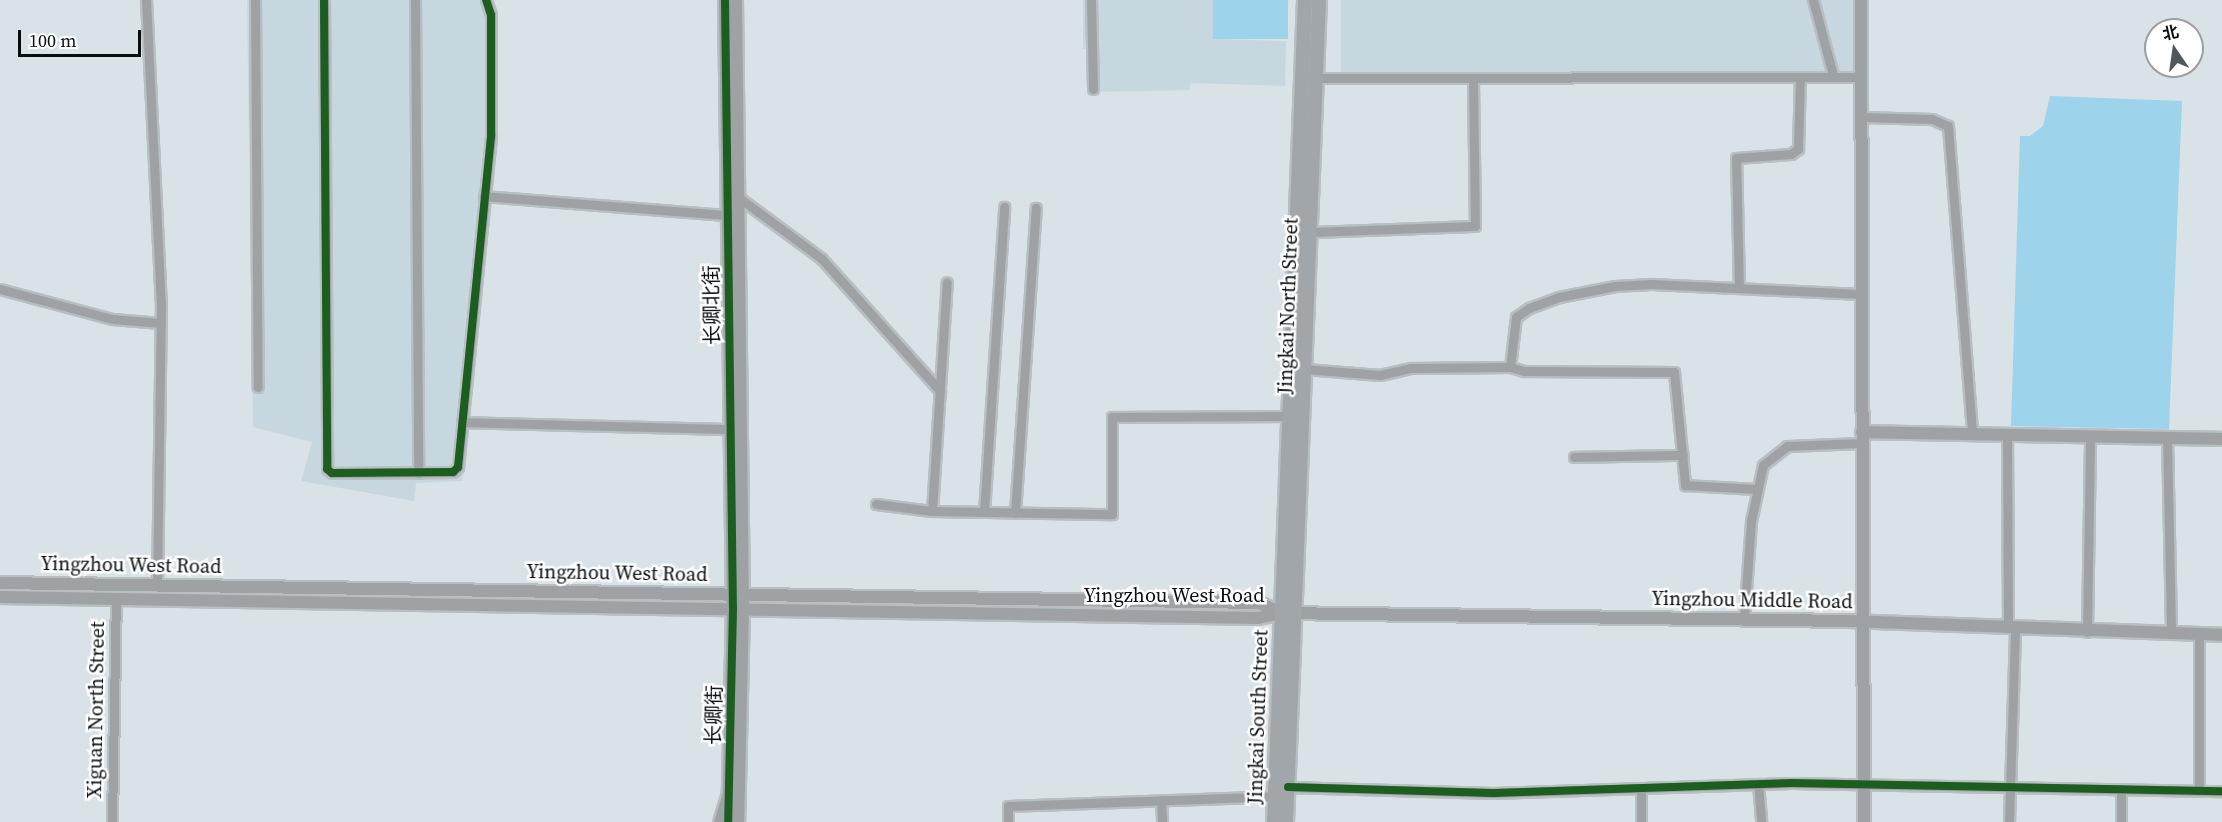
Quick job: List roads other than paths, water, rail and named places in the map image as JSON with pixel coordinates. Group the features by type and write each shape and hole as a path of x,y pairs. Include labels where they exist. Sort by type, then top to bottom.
{"main road":[{"name":"长卿北街","path":"725,0 730,429 738,595"},
{"name":"长卿北街","path":"736,0 738,609"},
{"name":"Jingkai North Street","path":"1288,613 1289,416 1305,0"},
{"name":"Jingkai North Street","path":"1288,613 1305,369 1319,0"},
{"path":"1861,0 1864,822"},
{"path":"1862,437 2007,434 2222,439"},
{"name":"Yingzhou West Road","path":"0,583 1259,603 1288,613"},
{"name":"Yingzhou West Road","path":"0,597 1258,618 1288,613"},
{"name":"长卿街","path":"728,822 738,609"},
{"name":"长卿街","path":"738,609 738,822"},
{"name":"Yingzhou Middle Road","path":"1288,613 1744,619 2222,635"},
{"name":"Jingkai South Street","path":"1286,822 1288,613"},
{"name":"Jingkai South Street","path":"1274,822 1288,613"}],"street":[{"path":"146,0 160,323 157,585"},
{"path":"255,0 258,387"},
{"path":"324,0 327,469 332,473 453,472 458,467 490,135 490,15 486,0"},
{"path":"416,0 418,473"},
{"path":"1091,0 1093,89"},
{"path":"1813,0 1833,75"},
{"path":"1739,288 1736,158 1739,155 1791,154 1798,149 1800,77"},
{"path":"1316,78 1862,77"},
{"path":"1311,232 1475,226 1473,78"},
{"path":"1862,117 1932,119 1948,126 1971,434"},
{"path":"484,196 727,215"},
{"path":"738,197 822,259 940,392"},
{"path":"984,512 1004,207"},
{"path":"1015,513 1036,208"},
{"path":"933,511 946,282"},
{"path":"1510,367 1516,317 1549,301 1624,286 1739,288 1862,294"},
{"path":"0,289 112,319 160,323"},
{"path":"1305,369 1380,375 1411,368 1510,367 1524,372 1674,372 1678,381 1678,438 1688,488 1756,489"},
{"path":"876,504 933,511 1112,514 1112,417 1289,416"},
{"path":"462,422 730,429"},
{"path":"2007,434 2011,628 2009,822"},
{"path":"2087,632 2090,436"},
{"path":"1744,619 1756,489 1763,465 1787,446 1862,437"},
{"path":"2167,438 2171,634"},
{"path":"1574,457 1683,455"},
{"name":"Xiguan North Street","path":"112,822 116,599"},
{"path":"2199,635 2199,791"},
{"path":"718,822 729,784"},
{"path":"1288,787 1460,793 1758,784 1863,784 2222,791"},
{"path":"1758,784 1761,822"},
{"path":"1641,789 1641,822"},
{"path":"2121,789 2121,822"},
{"path":"1008,822 1008,806 1275,796"},
{"path":"1161,800 1162,822"}]}
